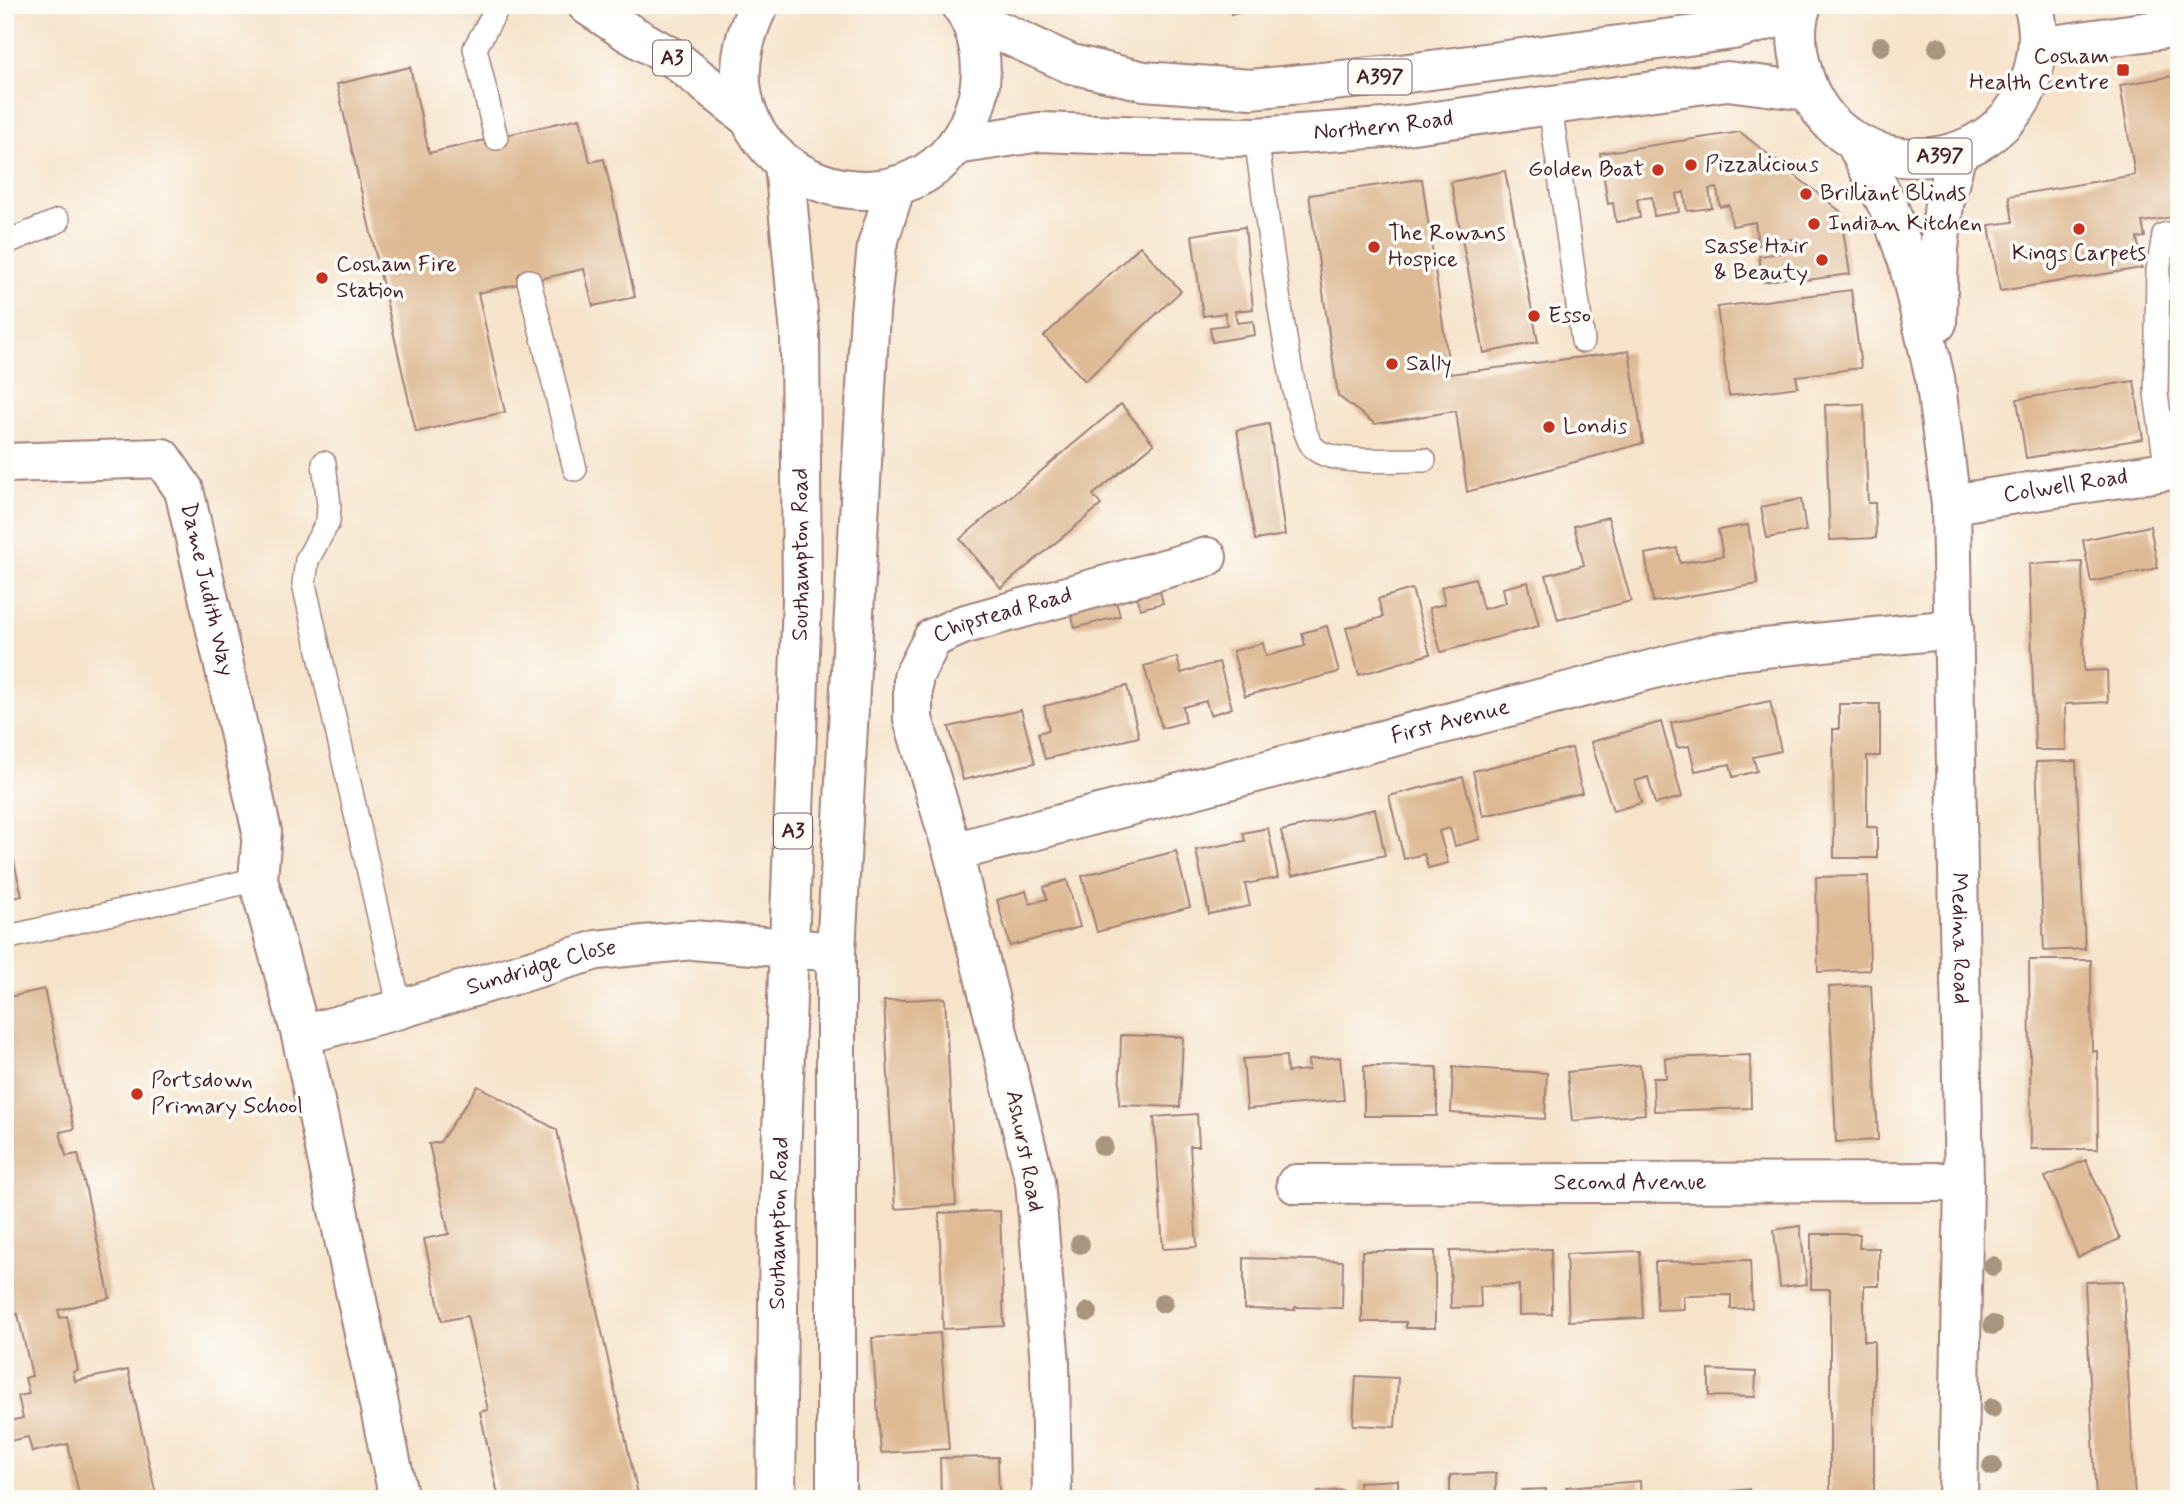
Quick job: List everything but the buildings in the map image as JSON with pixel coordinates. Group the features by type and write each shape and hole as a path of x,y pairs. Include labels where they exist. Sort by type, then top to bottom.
{"street":[{"name":"A3","path":"587,5 676,60 750,119"},
{"name":"A3","path":"759,5 747,29 741,59 742,90 750,119 765,144 785,164 819,184 857,191 896,186 929,170 956,145 973,116 981,83 980,49 965,11"},
{"name":"A397","path":"965,11 1071,64 1144,81 1251,89 1393,75 1733,30 1801,8 1797,52 1808,91 1828,120 1855,142 1888,156 1923,160 1957,153 1989,137 2014,112 2031,81 2038,47 2033,5"},
{"path":"2038,47 2179,27"},
{"name":"Northern Road","path":"956,145 1040,132 1256,138 1384,128 1727,81 1808,91"},
{"name":"Medina Road","path":"1855,142 1889,208 1908,262 1935,378 1951,504 1964,1182 1958,1499"},
{"name":"Medina Road","path":"1935,378 1939,249 1944,204 1957,153"},
{"name":"Southampton Road","path":"776,1499 779,1212 802,599 800,334 785,164"},
{"name":"A3","path":"836,1499 836,952 870,312 877,246 896,186"},
{"name":"Dame Judith Way","path":"5,463 162,458 184,490 262,832 258,879"},
{"name":"Colwell Road","path":"1951,504 2173,470"},
{"name":"Chipstead Road","path":"953,852 913,719 913,677 933,639 981,619 1207,558"},
{"name":"First Avenue","path":"953,852 1715,653 1954,629"},
{"name":"Ashurst Road","path":"953,852 1035,1181 1050,1364 1052,1499"},
{"path":"258,879 301,1035 399,1499"},
{"name":"Sundridge Close","path":"301,1035 400,1009 597,950 692,940 789,947"},
{"path":"789,947 836,952"},
{"name":"Second Avenue","path":"1296,1184 1964,1182"}],"lane":[{"path":"496,138 475,48 499,5"},
{"path":"1550,105 1583,341"},
{"path":"1256,138 1292,380 1304,429 1314,447 1335,458 1424,460"},
{"path":"5,243 58,221"},
{"path":"2173,470 2156,394 2158,271 2164,235 2179,232"},
{"path":"529,281 575,469"},
{"path":"324,463 329,505 328,522 307,559 304,584 400,1009"},
{"path":"5,938 258,879"}],"place":[{"name":"Cosham Health Centre","path":"2123,70"},
{"name":"Pizzalicious","path":"1691,165"},
{"name":"Golden Boat","path":"1658,170"},
{"name":"Brilliant Blinds","path":"1806,194"},
{"name":"Indian Kitchen","path":"1814,224"},
{"name":"Kings Carpets","path":"2079,229"},
{"name":"The Rowans Hospice","path":"1374,247"},
{"name":"Sasse Hair & Beauty","path":"1822,260"},
{"name":"Cosham Fire Station","path":"322,278"},
{"name":"Esso","path":"1534,316"},
{"name":"Sally","path":"1392,364"},
{"name":"Londis","path":"1549,427"},
{"name":"Portsdown Primary School","path":"137,1094"}]}
